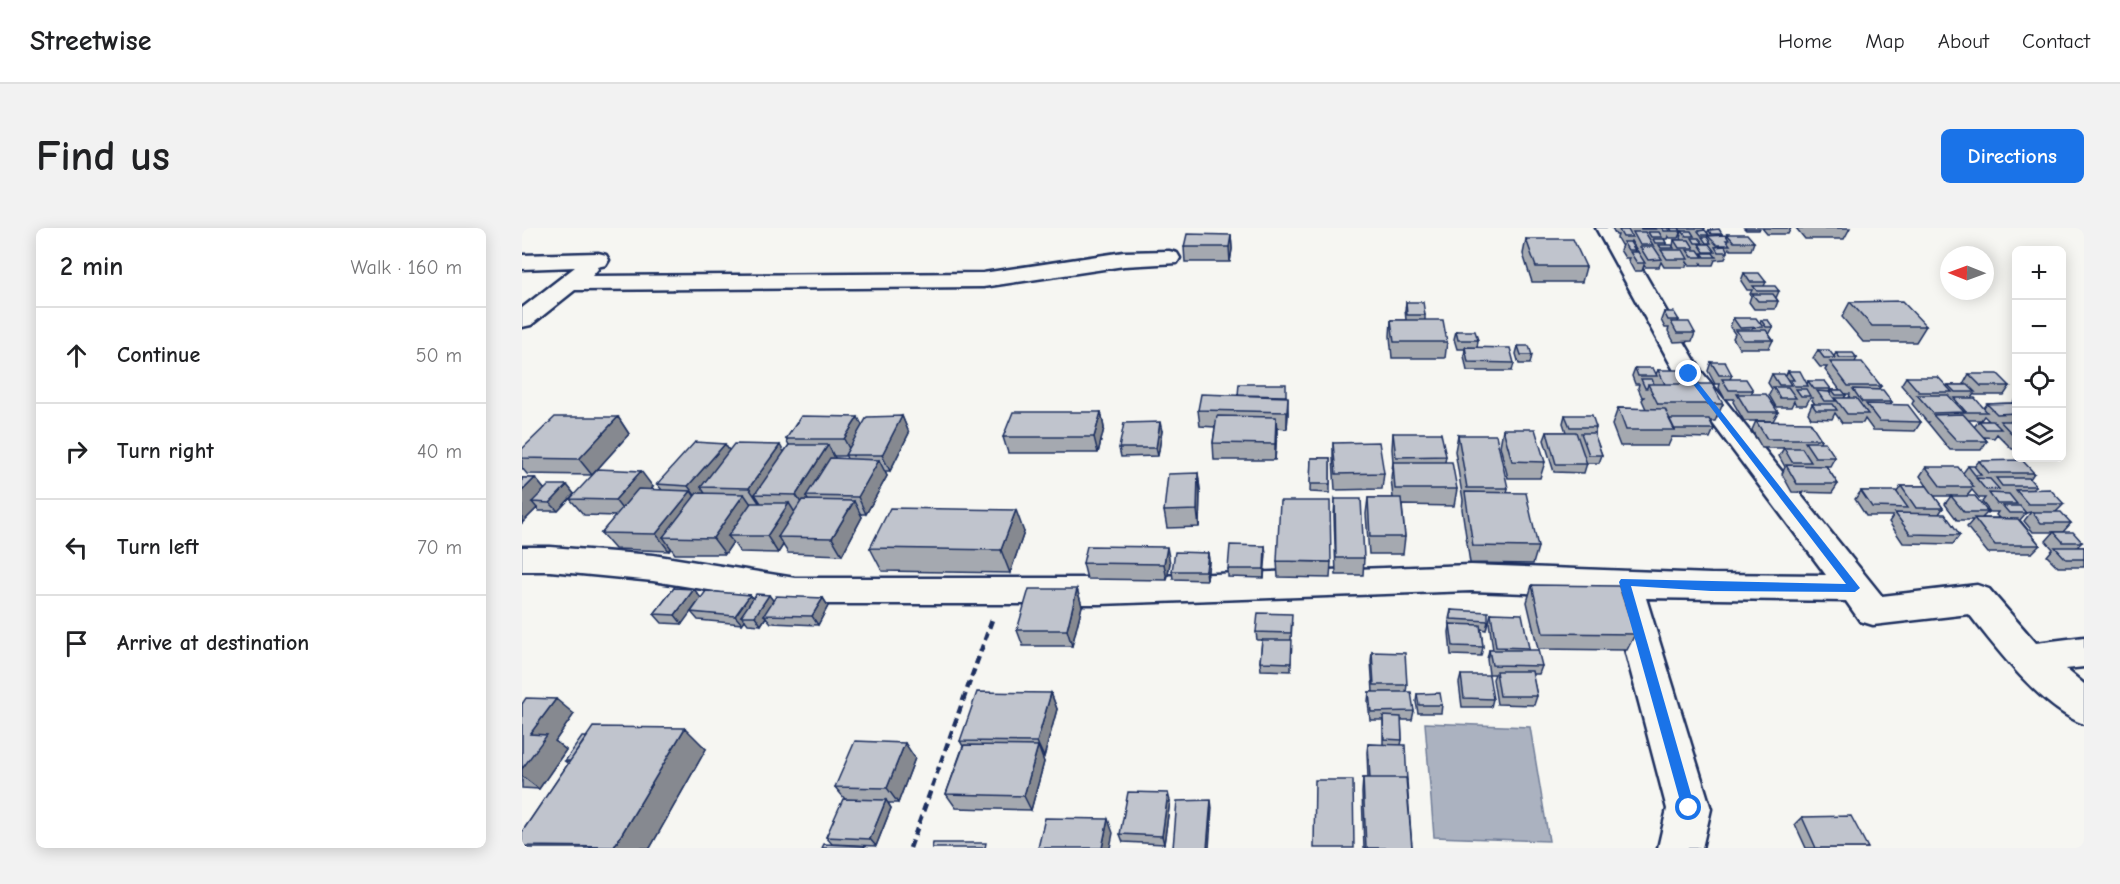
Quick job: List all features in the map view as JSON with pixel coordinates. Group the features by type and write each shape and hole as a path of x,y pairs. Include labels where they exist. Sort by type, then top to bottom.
{"street":[{"path":"1607,228 1689,374 1873,611 1977,599 2027,659 2084,707"},
{"path":"569,283 983,280 1125,259 1169,258"},
{"path":"522,262 598,260 522,320"},
{"path":"522,559 549,559 653,568 795,591 1001,593 1471,578 1711,587 1855,588"},
{"path":"1624,582 1689,808 1680,848"},
{"path":"2027,659 2084,652"}],"path":[{"path":"910,848 1001,593"}],"shaded area":[{"path":"1425,723 1530,727 1549,841 1434,837"}],"building":[{"path":"1670,228 1679,228 1681,231 1672,231"},
{"path":"1719,229 1722,234 1711,234 1709,230"},
{"path":"1619,230 1628,230 1632,237 1623,237"},
{"path":"1705,230 1709,235 1701,235 1698,231"},
{"path":"1682,231 1691,231 1694,236 1686,236"},
{"path":"1633,232 1645,232 1653,245 1640,245"},
{"path":"1648,232 1659,232 1662,237 1651,237"},
{"path":"1187,234 1231,235 1229,247 1184,247"},
{"path":"1727,234 1747,234 1754,242 1734,242"},
{"path":"1726,235 1729,240 1726,240 1730,245 1717,245 1708,236"},
{"path":"1702,237 1707,237 1711,243 1706,243"},
{"path":"1692,238 1699,238 1703,243 1695,243"},
{"path":"1526,239 1573,239 1586,267 1536,267"},
{"path":"1653,239 1664,239 1666,243 1655,243"},
{"path":"1674,240 1689,240 1694,248 1679,248"},
{"path":"1623,242 1630,242 1635,250 1628,250"},
{"path":"1699,244 1709,244 1715,252 1704,252"},
{"path":"1659,245 1672,245 1674,248 1661,248"},
{"path":"1725,246 1728,252 1718,252 1715,247"},
{"path":"1640,247 1654,247 1662,259 1648,260"},
{"path":"1661,250 1683,250 1688,259 1667,259"},
{"path":"1687,250 1698,250 1703,257 1692,257"},
{"path":"1630,252 1638,252 1645,263 1637,263"},
{"path":"1702,253 1713,253 1716,257 1705,257"},
{"path":"1744,273 1759,273 1766,282 1750,282"},
{"path":"1753,286 1775,286 1779,291 1757,291"},
{"path":"1752,294 1773,294 1778,301 1758,301"},
{"path":"1902,301 1926,326 1872,326 1850,302"},
{"path":"1406,302 1423,302 1425,315 1407,315"},
{"path":"1664,312 1674,312 1679,320 1668,320"},
{"path":"1733,318 1756,318 1763,327 1740,328"},
{"path":"1391,320 1443,320 1447,342 1394,342"},
{"path":"1761,320 1768,320 1773,327 1766,327"},
{"path":"1671,322 1689,322 1695,333 1677,333"},
{"path":"1736,330 1766,330 1773,340 1743,340"},
{"path":"1456,331 1475,331 1478,340 1458,340"},
{"path":"1518,346 1529,346 1532,355 1521,355"},
{"path":"1465,347 1510,348 1514,363 1468,362"},
{"path":"1818,350 1829,350 1835,358 1824,358"},
{"path":"1836,353 1853,353 1857,358 1840,358"},
{"path":"1711,362 1725,362 1732,375 1719,375"},
{"path":"1830,362 1862,362 1881,386 1848,386"},
{"path":"1635,368 1653,368 1657,376 1638,376"},
{"path":"1658,370 1692,370 1699,384 1665,384"},
{"path":"1788,371 1800,371 1808,386 1794,386 1790,380 1794,380"},
{"path":"1772,374 1784,374 1791,385 1779,385"},
{"path":"1969,374 1998,374 2010,386 1981,386"},
{"path":"1906,377 1938,377 1952,392 1919,392"},
{"path":"1641,379 1652,379 1654,384 1648,384 1645,388"},
{"path":"1722,379 1746,379 1753,390 1729,390"},
{"path":"1808,381 1825,381 1831,389 1814,389"},
{"path":"1239,384 1286,384 1286,396 1238,395"},
{"path":"1648,384 1712,384 1723,404 1658,404"},
{"path":"1948,385 1968,385 1975,392 1955,392"},
{"path":"1773,387 1788,387 1796,398 1780,398"},
{"path":"1796,389 1806,389 1810,396 1801,396"},
{"path":"1853,389 1883,390 1892,402 1862,402"},
{"path":"1832,390 1842,390 1846,395 1836,395"},
{"path":"1817,391 1829,392 1836,401 1824,401"},
{"path":"1201,394 1288,397 1287,412 1198,410"},
{"path":"1737,394 1766,394 1778,412 1748,412"},
{"path":"1917,395 1948,395 1964,412 1933,413"},
{"path":"1835,398 1856,398 1868,414 1847,414"},
{"path":"1954,398 1975,398 1987,412 1966,412"},
{"path":"2012,403 2012,413 1997,414 1987,404"},
{"path":"1812,404 1833,404 1837,410 1816,410"},
{"path":"1866,404 1908,405 1921,422 1879,421"},
{"path":"1618,408 1665,409 1675,430 1626,430"},
{"path":"1013,412 1101,412 1094,437 1003,437"},
{"path":"1963,414 1987,441 1957,441 1933,415"},
{"path":"1565,415 1592,415 1596,427 1570,427"},
{"path":"801,416 858,417 844,439 786,439"},
{"path":"902,416 882,455 845,455 867,417"},
{"path":"1217,416 1276,417 1275,444 1213,443"},
{"path":"555,417 618,417 579,459 522,458 522,449"},
{"path":"1669,419 1709,419 1714,429 1674,429"},
{"path":"1756,421 1810,422 1821,439 1767,439"},
{"path":"1979,421 1993,421 2001,429 1986,429"},
{"path":"2000,421 2012,421 2012,434"},
{"path":"1160,422 1156,448 1119,448 1124,423"},
{"path":"1503,429 1535,429 1545,462 1512,461"},
{"path":"1547,432 1576,432 1587,464 1556,464"},
{"path":"1393,433 1441,433 1446,456 1396,457"},
{"path":"1581,433 1594,433 1602,455 1589,455"},
{"path":"1458,435 1496,435 1508,488 1467,488"},
{"path":"695,442 725,444 688,486 657,484"},
{"path":"1379,442 1384,473 1336,474 1333,443"},
{"path":"1805,442 1825,442 1835,457 1815,457"},
{"path":"734,444 780,445 749,488 701,487"},
{"path":"789,445 828,445 796,495 755,494"},
{"path":"1784,448 1802,448 1811,462 1792,462"},
{"path":"830,458 879,460 858,497 806,496"},
{"path":"1311,458 1330,458 1330,484 1310,484"},
{"path":"1979,461 2024,462 2034,473 1989,473"},
{"path":"1393,462 1452,462 1457,489 1395,489"},
{"path":"1786,465 1826,466 1838,484 1797,484"},
{"path":"1968,466 1974,466 1981,475 1975,475"},
{"path":"1926,467 1958,467 1974,487 1941,487"},
{"path":"598,469 641,471 615,500 570,499"},
{"path":"1198,473 1197,510 1164,511 1168,474"},
{"path":"522,478 535,478 522,491"},
{"path":"1976,478 1990,479 1999,489 1986,490"},
{"path":"1996,478 2029,478 2036,486 2002,486"},
{"path":"549,485 567,485 550,503 532,502"},
{"path":"1901,486 1927,486 1943,508 1916,508"},
{"path":"638,489 691,491 656,534 601,533"},
{"path":"2050,489 2064,504 2028,504 2016,490"},
{"path":"1861,491 1896,491 1908,508 1872,507"},
{"path":"1465,492 1526,493 1538,547 1473,546"},
{"path":"697,493 744,494 713,538 663,537"},
{"path":"1989,493 2009,494 2017,504 1997,504"},
{"path":"1951,496 1975,496 1988,512 1964,512"},
{"path":"1368,498 1401,498 1405,537 1370,537"},
{"path":"1335,499 1361,499 1364,558 1336,558"},
{"path":"802,500 854,501 832,538 778,537"},
{"path":"1280,501 1330,501 1331,562 1277,561"},
{"path":"751,503 789,503 767,536 728,536"},
{"path":"2003,506 2020,506 2026,513 2009,513"},
{"path":"890,508 1016,510 1001,550 870,548"},
{"path":"2032,512 2061,512 2071,523 2041,523"},
{"path":"1895,513 1945,514 1960,535 1910,534"},
{"path":"1974,518 2018,519 2040,545 1995,545"},
{"path":"2054,532 2073,532 2082,542 2063,542"},
{"path":"1230,545 1265,546 1264,569 1228,569"},
{"path":"1087,546 1167,547 1164,564 1083,563"},
{"path":"2055,547 2084,547 2084,559 2066,559"},
{"path":"1175,552 1208,553 1206,571 1172,571"},
{"path":"1532,585 1619,586 1635,634 1543,633"},
{"path":"674,588 694,589 675,615 654,614"},
{"path":"1029,589 1077,589 1067,630 1017,630"},
{"path":"706,591 750,595 735,616 691,612"},
{"path":"756,594 769,595 755,616 741,616"},
{"path":"776,596 823,598 812,616 764,615"},
{"path":"1451,610 1488,612 1488,621 1451,619"},
{"path":"1258,613 1292,614 1291,633 1256,632"},
{"path":"1491,613 1522,614 1529,648 1496,647"},
{"path":"1450,624 1480,625 1483,647 1453,646"},
{"path":"1262,640 1292,640 1291,663 1260,662"},
{"path":"1489,650 1538,650 1542,666 1492,665"},
{"path":"1372,652 1405,653 1407,685 1374,685"},
{"path":"1496,671 1532,671 1537,696 1500,696"},
{"path":"1461,675 1489,675 1493,699 1464,698"},
{"path":"977,692 1051,693 1037,742 960,741"},
{"path":"1369,692 1411,692 1414,711 1371,712"},
{"path":"1440,693 1442,705 1419,705 1417,694"},
{"path":"526,698 556,699 530,734 547,735 522,769 522,704"},
{"path":"1383,716 1401,717 1402,740 1384,739"},
{"path":"593,727 685,728 614,847 522,846 522,832"},
{"path":"582,737 587,737 570,761 565,761"},
{"path":"855,741 905,743 887,788 835,787"},
{"path":"1368,744 1405,745 1407,781 1406,778 1370,778"},
{"path":"964,745 1038,746 1024,796 946,794"},
{"path":"1363,778 1406,778 1412,848 1366,848"},
{"path":"1315,780 1353,780 1354,848 1314,848"},
{"path":"1128,792 1168,793 1162,836 1120,834"},
{"path":"843,799 886,800 870,839 826,837"},
{"path":"1211,800 1207,848 1173,848 1177,801"},
{"path":"1851,816 1868,848 1816,848 1802,817"},
{"path":"1045,818 1108,819 1102,848 1038,848"},
{"path":"933,843 986,843 985,848 932,848"},
{"path":"824,844 865,846 864,848 822,848"}],"route":[{"path":"1689,374 1855,588 1711,587 1624,582 1689,808"}]}
